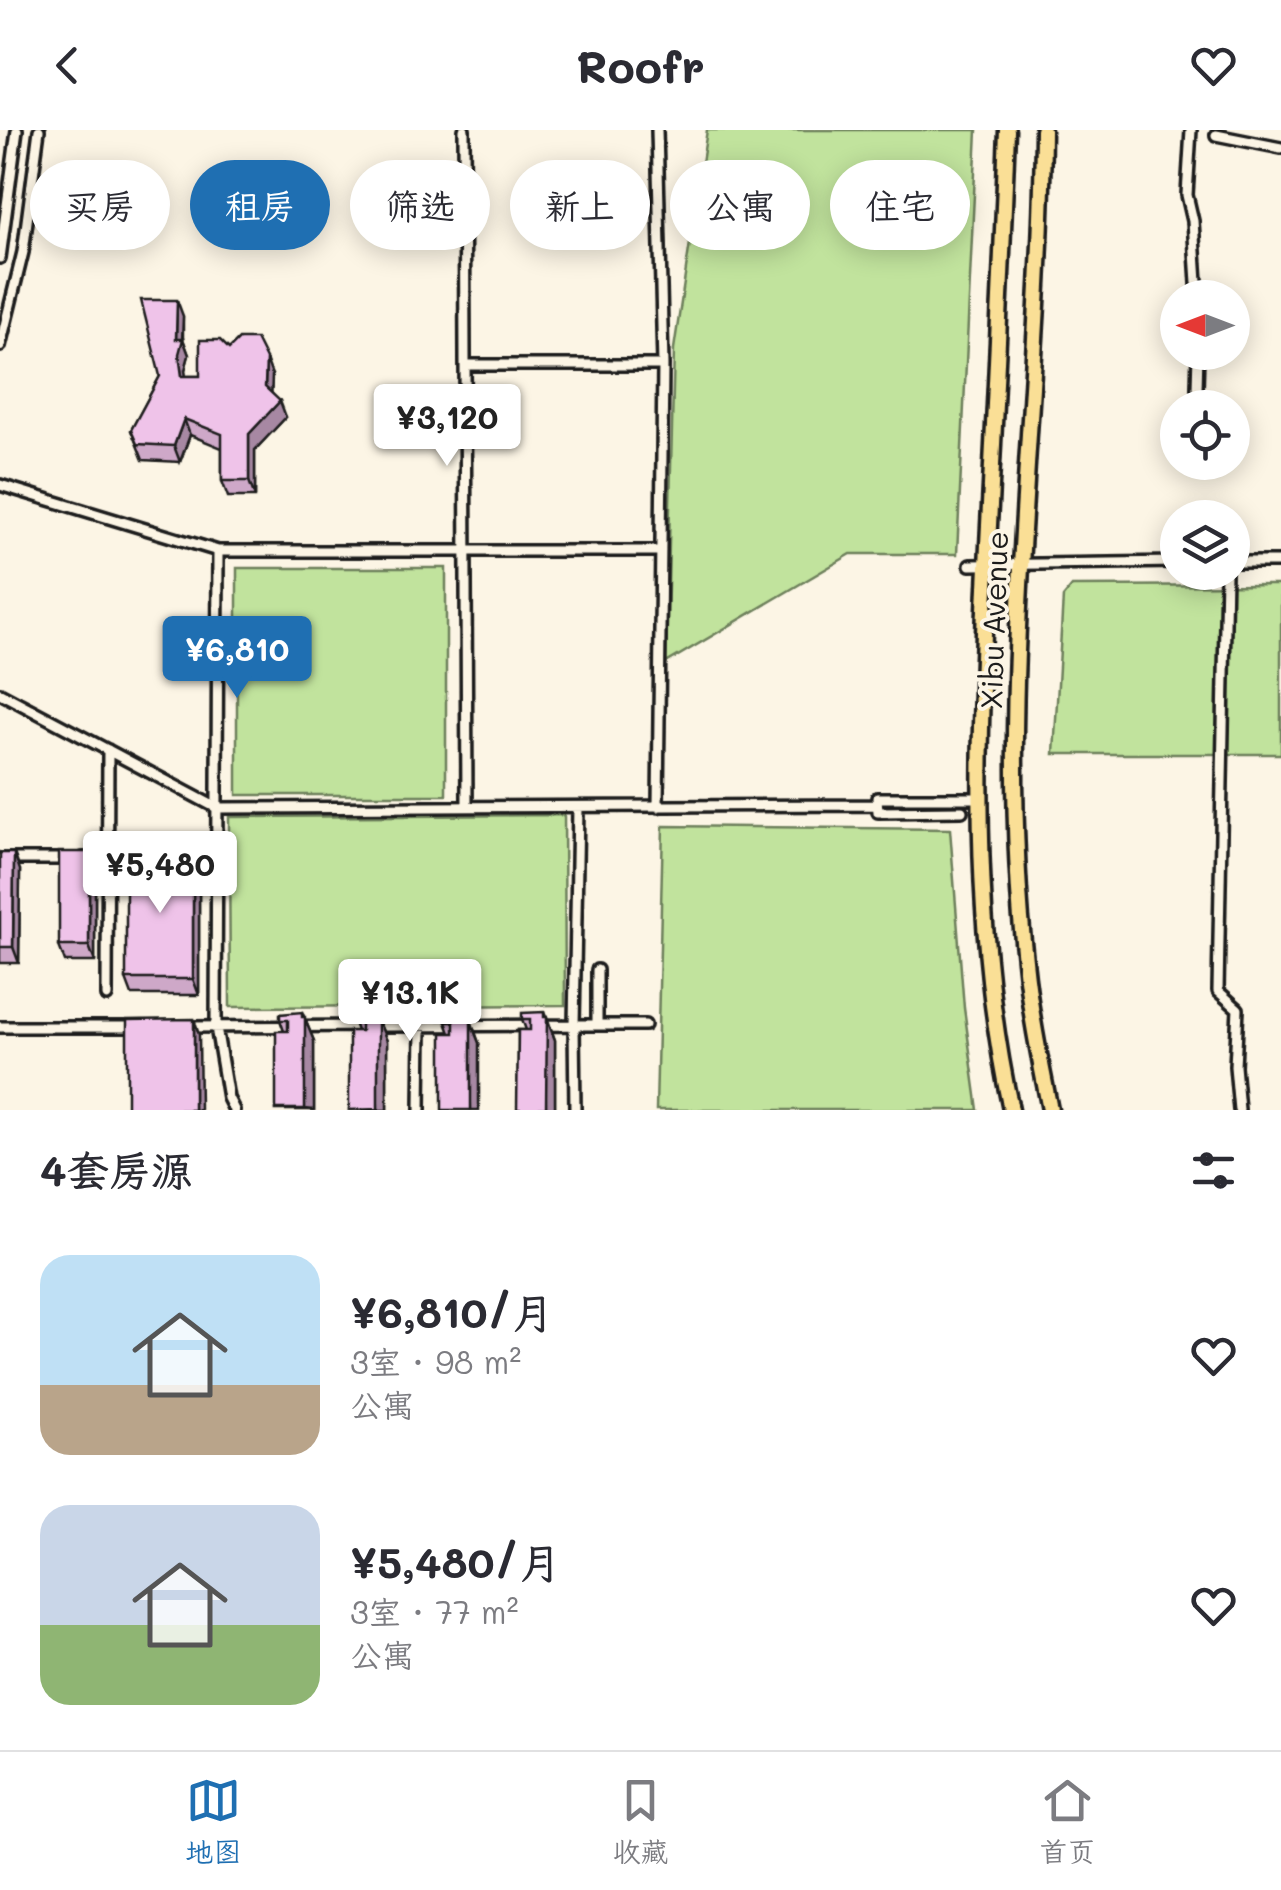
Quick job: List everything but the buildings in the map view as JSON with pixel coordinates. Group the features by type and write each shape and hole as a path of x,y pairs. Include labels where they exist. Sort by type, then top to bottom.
{"main road":[{"name":"Xibu Avenue","path":"1007,130 980,702 979,798 990,976 1011,1110"},
{"name":"Xibu Avenue","path":"1042,130 1016,724 1024,957 1050,1110"}],"street":[{"path":"464,130 467,807"},
{"path":"657,130 664,366 658,807"},
{"path":"1191,130 1187,194 1197,280"},
{"path":"0,346 22,252 39,133 17,132 1,253 22,252"},
{"path":"1216,135 1281,148"},
{"path":"466,366 664,366"},
{"path":"1198,370 1198,389"},
{"path":"0,485 218,551 661,551"},
{"path":"218,551 216,1026 228,1098 234,1110"},
{"path":"970,565 1160,562"},
{"path":"1250,562 1281,562"},
{"path":"1226,590 1218,990 1238,1009 1235,1066 1239,1110"},
{"path":"0,693 216,808 878,804"},
{"path":"106,996 108,750"},
{"path":"962,811 878,812 878,798 979,798"},
{"path":"575,1110 578,808"},
{"path":"0,859 144,858"},
{"path":"180,858 216,858"},
{"path":"597,970 597,1025"},
{"path":"420,1025 420,1110"},
{"path":"177,1026 645,1025"},
{"path":"0,1027 158,1027"}],"green space":[{"path":"707,130 977,130 957,554 851,554 666,663 674,349 689,250 810,250 810,160 702,160"},
{"path":"237,568 446,568 446,795 237,795"},
{"path":"1250,585 1281,585 1281,754 1054,754 1063,597 1072,586 1250,590"},
{"path":"564,815 565,1005 230,1007 229,817"},
{"path":"663,826 950,829 964,1008 978,1110 656,1110"}]}
